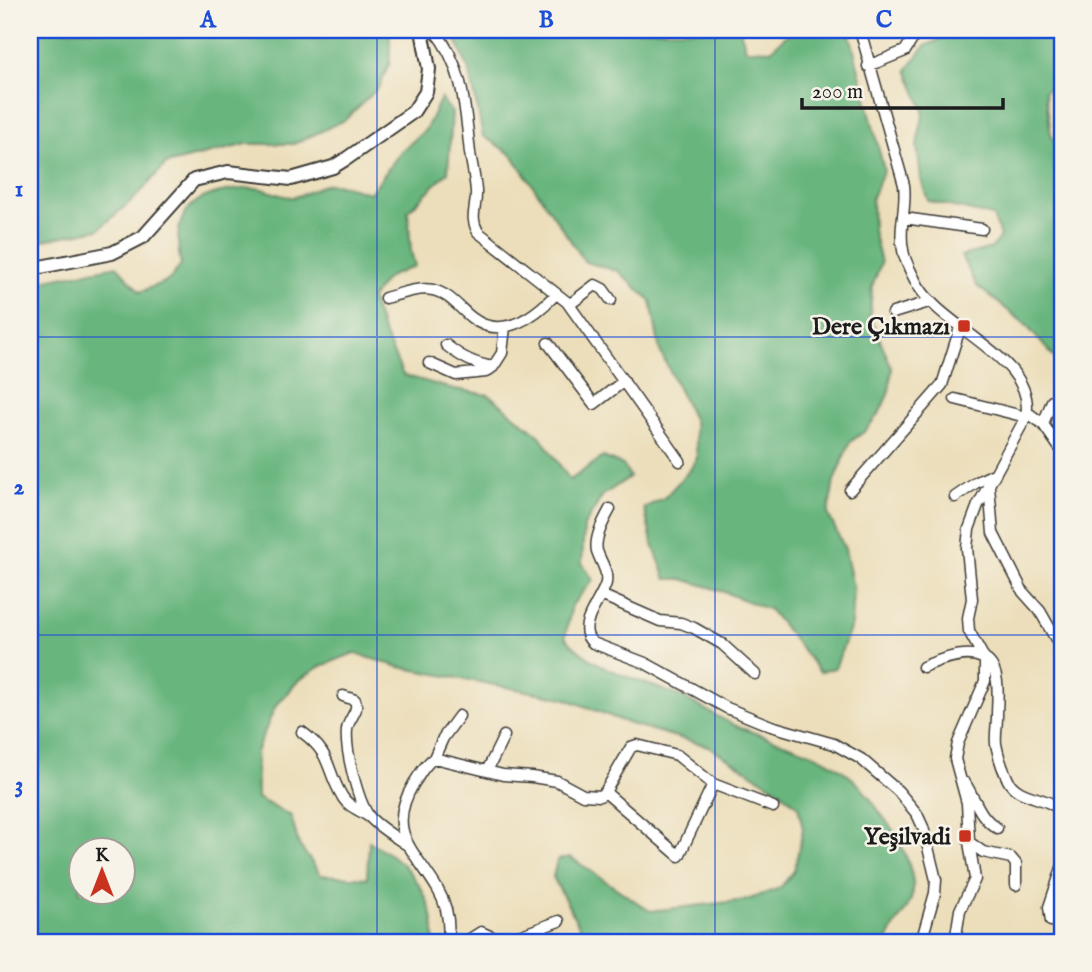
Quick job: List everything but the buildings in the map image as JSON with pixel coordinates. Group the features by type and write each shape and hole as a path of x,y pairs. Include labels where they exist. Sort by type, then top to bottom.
{"main road":[{"path":"30,269 112,253 143,237 194,180 228,172 291,179 333,167 412,112 426,92 429,69 422,30"}],"street":[{"path":"434,30 447,45 459,75 476,192 472,221 478,232 569,305 680,461"},
{"path":"860,30 904,185 906,200 903,251 915,281 929,302 1011,367 1024,389 1027,414 978,505 969,529 967,548 972,598 968,618 969,631 985,660 993,668 996,681 996,743 1007,779 1015,790 1052,802 1062,812"},
{"path":"869,66 905,51 918,30"},
{"path":"904,218 982,229"},
{"path":"569,305 594,285 603,289 611,300"},
{"path":"385,298 421,289 434,290 446,295 483,325 496,328 518,324 541,310 556,294"},
{"path":"892,313 929,302"},
{"path":"429,363 456,375 486,372 493,367 505,347 505,327"},
{"path":"850,489 942,385 960,328"},
{"path":"548,343 594,404 624,381"},
{"path":"446,345 462,358 493,367"},
{"path":"955,399 1027,414 1043,424 1059,447"},
{"path":"1043,424 1052,401"},
{"path":"955,497 995,474"},
{"path":"989,485 993,533 1023,592 1040,611 1062,650"},
{"path":"610,509 597,542 597,551 607,573 605,586 585,631 586,637 593,643 645,663 727,708 771,726 834,744 862,759 898,791 917,814 923,827 936,880 921,942"},
{"path":"601,595 660,621 694,628 722,644 755,674"},
{"path":"923,667 958,656 974,655 985,660"},
{"path":"955,942 960,910 975,879 967,803 955,759 958,743 985,681 985,660"},
{"path":"344,696 355,700 357,704 356,712 347,726 346,748 368,816"},
{"path":"407,845 401,824 407,795 426,763 434,758 443,738 459,716"},
{"path":"302,732 318,744 323,752 342,797 349,805 407,845 439,891 450,925 448,942"},
{"path":"487,771 504,736"},
{"path":"434,758 503,775 557,781 583,795 600,796 631,747 638,745 677,755 713,784 773,807"},
{"path":"959,774 972,793 978,811 997,828"},
{"path":"605,792 679,856 713,784"},
{"path":"969,842 983,852 1012,859 1016,864 1016,885"},
{"path":"1051,921 1049,908 1062,868"},
{"path":"465,942 481,932 503,942 559,921"}],"green space":[{"path":"30,30 390,30 390,62 379,87 345,120 294,144 247,144 166,164 139,194 99,229 30,243"},
{"path":"452,30 740,30 746,49 771,50 792,30 849,30 884,170 872,197 873,230 881,263 872,287 870,316 892,369 889,392 880,412 865,431 850,442 834,481 828,514 845,549 853,588 851,626 835,668 820,672 770,610 719,590 682,579 666,579 652,542 644,508 664,498 690,470 697,458 694,421 660,351 651,301 618,271 585,262 512,155 483,136 470,73"},
{"path":"961,30 1062,30 1062,79 1045,91 1051,134 1062,157 1062,366 1024,323 977,286 961,256 992,248 1000,236 993,216 928,201 921,179 917,145 924,111 907,70 925,46"},
{"path":"441,98 452,113 448,172 408,211 411,252 415,266 388,277 371,298 403,375 449,388 489,395 540,436 570,480 603,457 623,465 630,477 603,495 584,526 582,563 593,580 572,605 565,637 588,658 602,666 677,695 739,727 814,754 854,780 892,828 905,855 913,883 911,898 887,942 585,942 553,877 557,860 570,857 650,911 747,900 780,888 794,871 803,829 798,806 777,789 708,746 630,724 564,698 399,667 354,653 319,667 298,681 275,707 256,752 257,798 291,816 299,845 321,875 367,878 369,841 397,859 412,875 423,893 431,912 434,942 30,942 30,283 117,266 140,292 169,280 181,265 179,228 192,205 204,197 235,189 255,188 292,197 332,184 370,193 400,153 426,129"}],"place":[{"name":"Dere Çıkmazı","path":"964,326"},
{"name":"Yeşilvadi","path":"965,836"}]}
